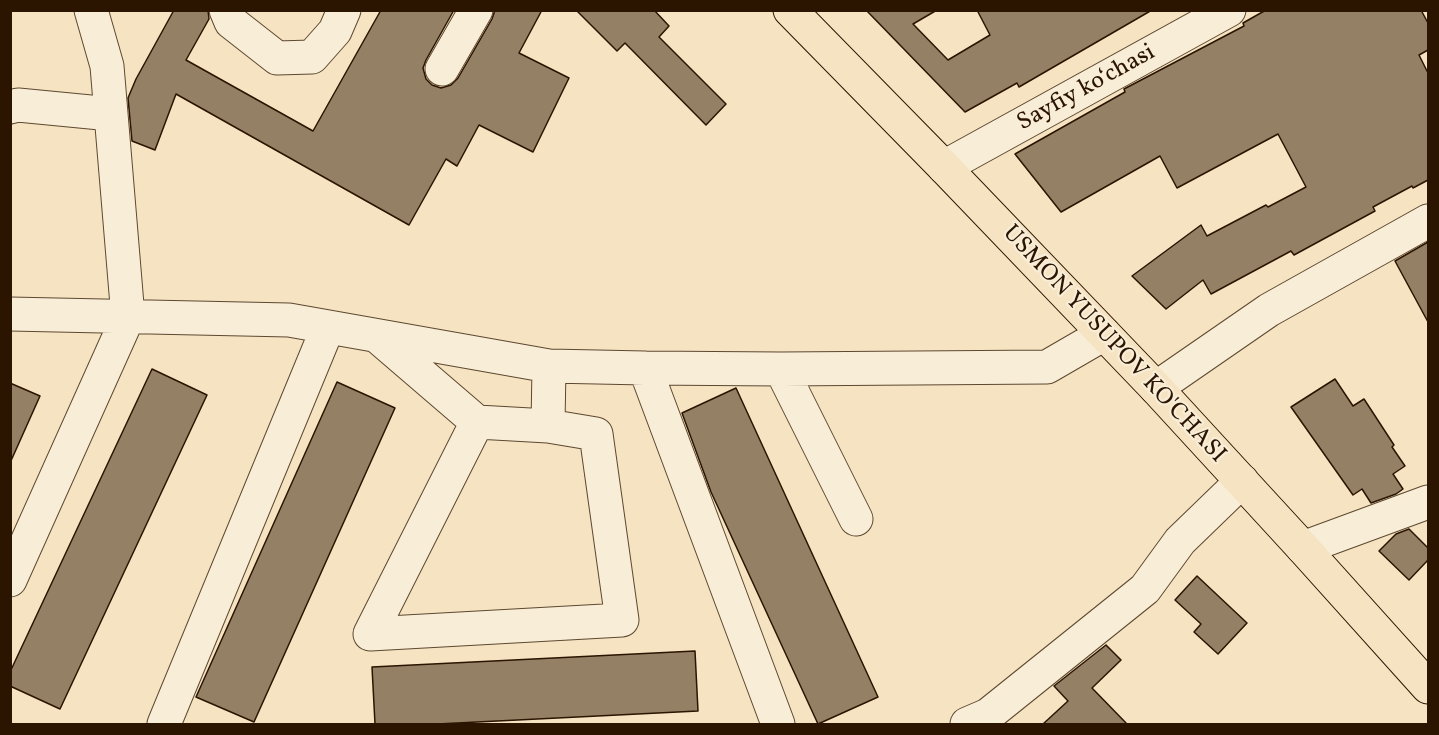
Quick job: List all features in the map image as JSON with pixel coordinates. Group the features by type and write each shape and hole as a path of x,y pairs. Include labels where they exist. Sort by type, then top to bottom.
{"main road":[{"name":"USMON YUSUPOV KO'CHASI","path":"790,10 944,166 1156,388 1428,687"}],"street":[{"path":"10,580 128,317 107,66 91,10"},
{"path":"226,10 231,22 277,58 312,57 335,31 344,10"},
{"path":"442,69 476,10"},
{"name":"Sayfiy koʻchasi","path":"944,166 1229,10"},
{"path":"10,107 18,105 111,114"},
{"path":"1156,388 1269,310 1428,220"},
{"path":"10,314 289,320 549,366 645,368 1047,367 1104,334"},
{"path":"164,724 327,327"},
{"path":"378,336 477,422 548,426 596,434 622,620 370,634 477,422"},
{"path":"548,426 549,366"},
{"path":"645,368 778,724"},
{"path":"781,369 856,519"},
{"path":"967,724 987,715 1145,589 1180,541 1242,481"},
{"path":"1303,548 1428,502"}],"building":[{"path":"174,10 208,10 209,19 186,60 313,131 381,10 454,10 423,68 426,79 432,85 441,88 451,85 458,78 495,10 542,10 519,53 569,78 533,152 479,125 457,166 446,159 409,225 176,94 155,150 132,141 128,98"},
{"path":"576,10 654,10 669,26 659,37 726,104 706,125 625,43 617,51"},
{"path":"866,10 937,10 913,24 948,60 990,35 977,10 1152,10 1019,87 1017,83 965,112"},
{"path":"1266,10 1421,10 1428,23 1428,50 1419,55 1428,73 1428,180 1373,207 1375,211 1294,255 1291,251 1211,294 1203,280 1166,309 1132,276 1201,225 1207,236 1306,187 1278,134 1177,188 1160,156 1061,212 1015,154 1125,92 1124,89 1244,26 1243,23"},
{"path":"1428,242 1428,322 1395,261"},
{"path":"152,369 207,395 60,709 10,686 10,672"},
{"path":"1335,379 1353,406 1364,399 1394,445 1392,447 1405,466 1393,474 1403,489 1396,494 1371,503 1362,489 1353,495 1291,407"},
{"path":"337,382 395,408 254,722 196,697"},
{"path":"10,383 40,396 10,463"},
{"path":"736,388 878,697 818,724 711,492 682,413"},
{"path":"1409,529 1428,548 1428,560 1409,580 1379,551 1396,534"},
{"path":"1197,576 1247,623 1218,654 1194,632 1201,624 1175,600"},
{"path":"1106,645 1121,660 1092,688 1127,724 1043,724 1068,701 1054,686"},
{"path":"695,651 698,711 437,724 375,724 372,667"}]}
